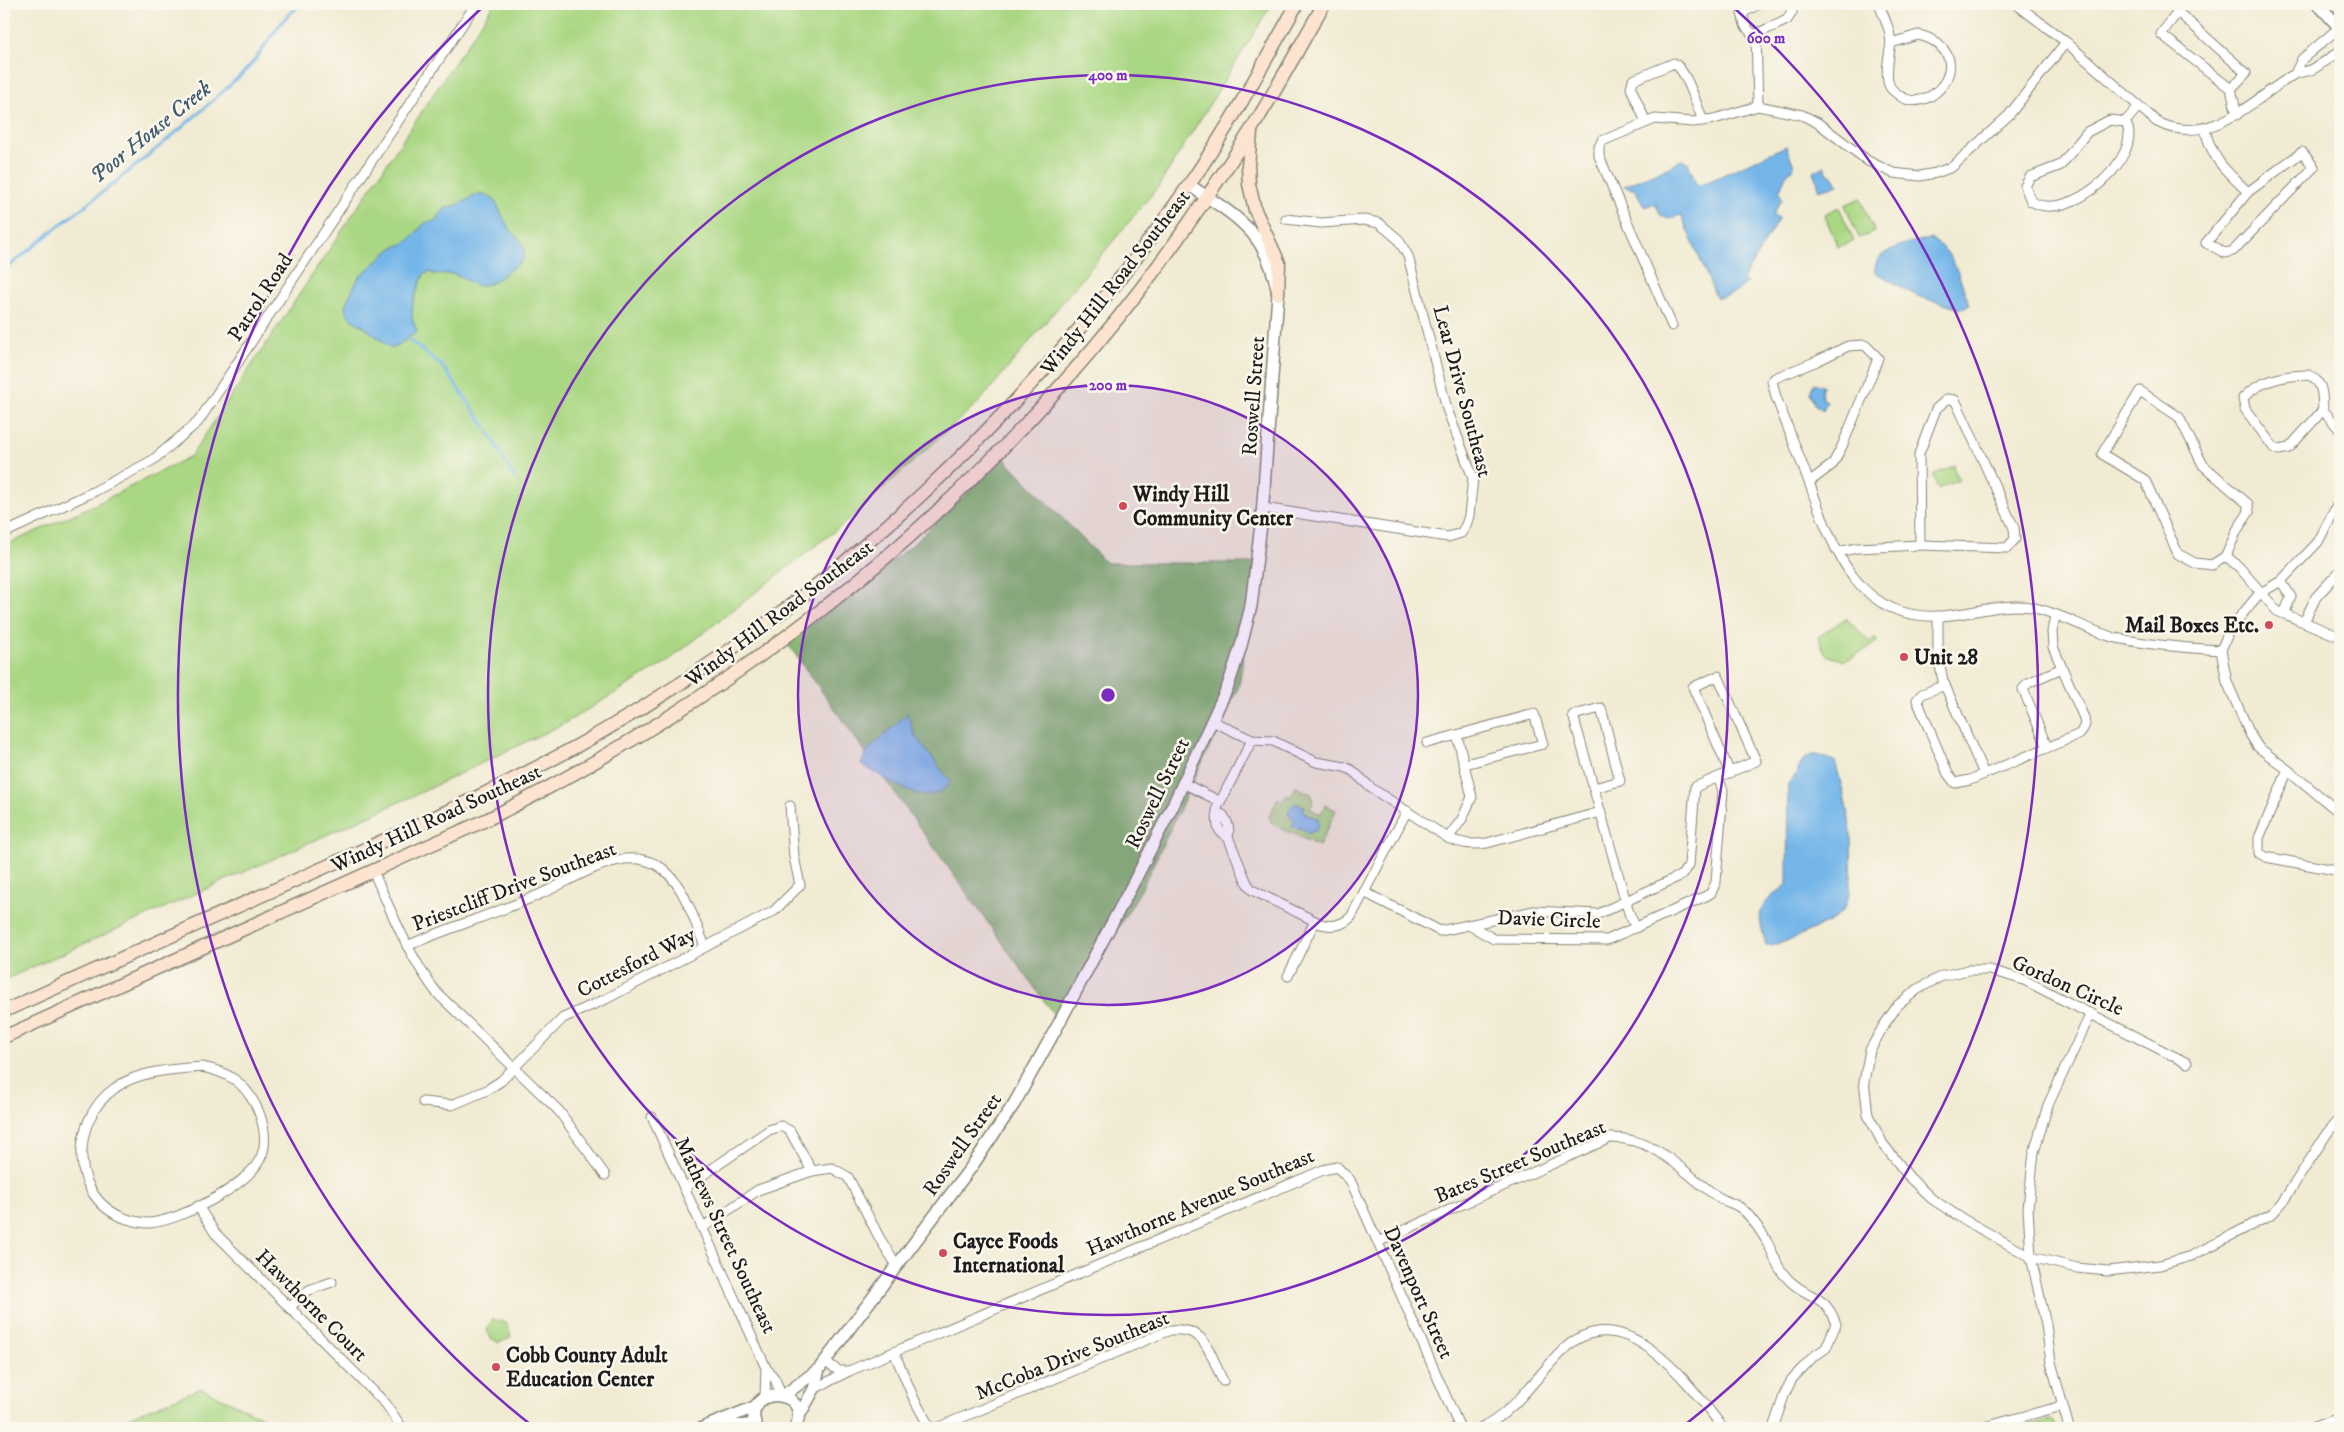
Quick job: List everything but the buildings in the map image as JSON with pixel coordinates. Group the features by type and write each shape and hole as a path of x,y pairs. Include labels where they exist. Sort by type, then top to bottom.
{"main road":[{"name":"Windy Hill Road Southeast","path":"4,1012 496,788 601,733 718,658 776,617 861,549 968,451 1030,386 1070,340 1189,185 1256,76 1297,4"},
{"name":"Windy Hill Road Southeast","path":"4,1037 373,871 519,803 653,728 755,661 849,588 922,527 1001,451 1120,316 1207,197 1251,130 1324,4"},
{"path":"1251,130 1248,166 1249,184 1256,210 1279,263 1278,294"}],"street":[{"name":"Patrol Road","path":"4,533 95,491 153,460 198,422 476,4"},
{"path":"1756,34 1748,30 1742,18 1742,13 1759,4"},
{"path":"1756,34 1792,16 1789,4"},
{"path":"1879,4 1889,30 1891,43 1888,79 1892,90 1908,101 1915,102 1925,99 1940,88 1951,66 1950,60 1940,46 1926,36 1918,35 1891,43"},
{"path":"2016,4 2066,42 2157,122 2169,128 2204,129 2237,115 2294,74 2312,70 2340,51"},
{"path":"2294,74 2302,59 2340,28 2318,4"},
{"path":"2231,90 2246,74 2178,12 2161,34 2231,90 2237,115"},
{"path":"1756,34 1758,106"},
{"path":"1672,326 1598,152 1602,141 1646,122 1661,118 1693,122 1703,121 1758,106 1802,115 1818,123 1868,161 1893,173 1920,176 1936,173 1952,167 2009,115 2066,42"},
{"path":"1646,122 1631,88 1633,80 1674,63 1685,78 1703,121"},
{"path":"2125,122 2139,106"},
{"path":"2110,120 2125,122 2130,138 2127,148 2099,186 2078,199 2060,206 2048,208 2032,202 2025,186 2030,177 2061,164 2087,132 2110,120"},
{"path":"2204,129 2217,161 2248,192"},
{"path":"2302,152 2314,167 2233,251 2225,252 2206,243 2248,192 2302,152"},
{"name":"Roswell Street","path":"782,1395 821,1365 972,1166 1014,1104 1085,975 1184,783 1228,686 1251,606 1263,508 1278,294 1272,270 1251,230 1238,218 1189,185"},
{"name":"Lear Drive Southeast","path":"1263,508 1448,537 1461,533 1466,525 1474,484 1471,470 1445,402 1412,265 1398,239 1379,223 1364,220 1320,223 1286,219"},
{"path":"1809,482 1832,464 1874,370 1878,358 1865,345 1848,346 1772,381 1821,516 1844,566 1853,578 1874,598 1910,614 1938,616 2018,606 2032,607 2113,637 2222,650"},
{"path":"2322,410 2289,448 2279,450 2274,448 2245,409 2244,398 2256,387 2284,376 2309,374 2316,378 2321,388 2322,410 2340,430"},
{"path":"2140,391 2178,417 2203,465 2248,504 2249,512 2237,530 2226,556 2212,565 2195,563 2182,557 2145,480 2102,454 2140,391"},
{"path":"1838,552 1857,548 1920,545 1981,545 2003,549 2010,546 2015,538 2014,528 1957,404 1952,399 1943,400 1936,409 1919,454 1920,545"},
{"path":"2340,500 2318,542 2280,581 2259,594 2230,629 2222,650 2227,682 2258,748 2340,813"},
{"path":"2226,556 2239,568 2259,594 2277,611 2340,637"},
{"path":"2304,622 2316,597 2340,571"},
{"path":"2280,581 2291,597 2284,614"},
{"path":"1938,616 1938,655 1945,685 1984,774"},
{"path":"1945,685 1922,694 1917,700 1948,774 1956,783 1962,784 2080,734 2085,725 2084,718 2053,647 2052,632 2055,616"},
{"path":"2047,747 2023,688 2028,683 2062,668"},
{"name":"Davie Circle","path":"1364,892 1440,931 1534,911 1598,914 1682,875 1689,865 1696,787 1756,762 1718,676 1693,687 1730,772"},
{"path":"1594,788 1620,781 1601,708 1572,715 1626,901 1636,928"},
{"path":"1427,743 1534,714 1543,744 1465,764"},
{"path":"1212,721 1252,740 1273,741 1316,762 1345,766 1371,788 1448,838 1468,844 1487,843 1601,812"},
{"path":"1448,838 1472,802 1472,791 1457,735"},
{"path":"1252,740 1219,801 1217,813 1225,818 1230,830 1228,837 1247,883 1252,890 1315,921 1330,926 1348,920 1407,811"},
{"path":"2288,770 2260,838 2260,853 2266,857 2340,871"},
{"name":"Davie Circle","path":"1469,925 1494,939 1607,940 1706,896 1714,889 1716,882 1723,790 1718,778"},
{"path":"1184,783 1219,801"},
{"name":"Cottesford Way","path":"423,1102 452,1105 464,1101 500,1081 563,1018 606,999 774,911 800,885 794,857 790,806"},
{"name":"Priestcliff Drive Southeast","path":"407,946 537,896 598,866 625,859 640,859 664,869 682,892 705,946"},
{"path":"373,871 407,946 423,975 438,993 559,1111 605,1175"},
{"path":"1288,976 1315,921"},
{"name":"Gordon Circle","path":"2187,1062 2024,980 1990,970 1968,970 1942,976 1918,989 1898,1005 1870,1050 1864,1081 1868,1115 1883,1144 1910,1178 1932,1199 1961,1218 2030,1257 2077,1268 2108,1270 2160,1265 2191,1256 2271,1215 2282,1203 2328,1132 2340,1118"},
{"path":"2069,1428 2050,1362 2046,1325 2030,1257 2028,1208 2034,1152 2048,1105 2091,1013"},
{"path":"202,1067 221,1071 238,1081 250,1094 261,1117 264,1139 261,1157 250,1174 234,1188 198,1206 164,1220 150,1223 135,1222 108,1209 96,1197 86,1182 81,1167 80,1152 83,1136 92,1112 102,1098 116,1087 149,1074 202,1067"},
{"name":"Mathews Street Southeast","path":"652,1117 766,1368 775,1379 782,1395"},
{"path":"684,1188 769,1130 781,1126 790,1131 812,1171"},
{"name":"Bates Street Southeast","path":"1378,1242 1610,1138 1626,1138 1645,1144 1669,1158 1718,1197 1740,1206 1759,1230 1772,1252 1777,1267 1791,1282 1819,1299 1831,1310 1836,1324 1826,1348 1813,1357 1792,1379 1773,1428"},
{"name":"Hawthorne Avenue Southeast","path":"814,1389 894,1352 1323,1170 1337,1167 1344,1172"},
{"path":"702,1228 758,1190 812,1171 832,1168 848,1176 880,1239 896,1264"},
{"name":"Davenport Street","path":"1344,1172 1356,1191 1460,1428"},
{"name":"Hawthorne Court","path":"198,1206 215,1233 386,1404 402,1428"},
{"path":"289,1308 309,1290 332,1282"},
{"name":"McCoba Drive Southeast","path":"937,1428 1170,1330 1183,1329 1197,1334 1205,1344 1223,1381"},
{"path":"1482,1428 1507,1412 1565,1348 1577,1340 1592,1334 1607,1332 1627,1336 1641,1343 1666,1361 1723,1428"},
{"path":"894,1352 914,1399 930,1428"},
{"name":"Roswell Street","path":"796,1425 814,1389 821,1365"},
{"path":"821,1365 849,1372"},
{"name":"Mathews Street Southeast","path":"761,1402 766,1368"},
{"path":"702,1428 761,1402 782,1395 795,1405 796,1425"},
{"path":"702,1428 728,1424 755,1426 761,1402"},
{"path":"1981,1428 2062,1406"},
{"path":"2311,1428 2340,1418"}],"green space":[{"path":"494,4 1272,4 1158,187 981,400 846,522 665,663 567,722 424,791 4,980 4,546 96,504 191,456"},
{"path":"1860,198 1875,232 1859,238 1845,205"},
{"path":"1839,207 1854,241 1838,247 1824,214"},
{"path":"1004,458 1106,563 1256,563 1239,686 1141,890 1060,1023 787,643 912,545"},
{"path":"1955,465 1953,468 1959,480 1938,489 1933,475"},
{"path":"1846,618 1870,642 1874,638 1878,640 1874,645 1845,661 1826,655 1818,637"},
{"path":"1296,787 1311,794 1314,800 1310,809 1321,814 1325,805 1336,810 1319,846 1272,824 1269,816 1278,798 1281,800 1288,794 1291,796","holes":["1306,815 1310,817 1311,815 1317,822 1304,829 1293,825 1295,821"]},
{"path":"493,1319 506,1322 511,1337 499,1343 491,1338 487,1330"},
{"path":"201,1388 285,1428 124,1428 120,1421"},
{"path":"2052,1420 2056,1422 2059,1428 2017,1428"}],"water":[{"path":"1786,146 1794,166 1793,170 1787,173 1779,192 1782,199 1773,215 1779,218 1743,279 1747,283 1724,297 1716,297 1681,215 1669,219 1661,216 1655,203 1645,207 1635,190 1624,186 1674,165 1680,160 1688,162 1696,184 1701,185"},
{"path":"1824,166 1828,174 1834,177 1838,185 1818,190 1818,183 1813,172"},
{"path":"481,194 493,198 511,231 524,248 523,260 492,283 478,286 454,274 433,274 430,272 424,274 415,295 413,306 412,317 417,332 392,349 363,326 352,320 346,311 345,305 359,277 392,248 407,242 426,222 433,222 446,208"},
{"path":"1930,239 1946,251 1955,267 1970,304 1961,309 1917,296 1875,272 1876,264 1880,257 1887,252 1905,244"},
{"path":"1814,383 1823,386 1821,392 1823,399 1827,401 1823,410 1814,404 1810,392"},
{"path":"907,714 915,736 950,781 942,791 931,795 907,790 861,765 867,751"},
{"path":"1812,755 1818,755 1835,761 1851,833 1852,857 1849,896 1842,912 1831,921 1788,941 1766,945 1760,916 1762,910 1770,899 1787,885 1788,783 1793,779 1804,759"},
{"path":"1295,803 1305,806 1302,810 1307,813 1306,815 1318,818 1317,821 1319,823 1315,832 1312,831 1310,834 1300,827 1299,829 1292,826 1295,821 1290,817 1288,811"}],"waterway":[{"name":"Poor House Creek","path":"4,270 152,152 219,95 249,67 284,20 302,4"},
{"path":"408,339 442,366 486,427 514,478"}],"place":[{"name":"Windy Hill Community Center","path":"1123,506"},
{"name":"Mail Boxes Etc.","path":"2269,625"},
{"name":"Unit 28","path":"1904,657"},
{"name":"Cayce Foods International","path":"943,1253"},
{"name":"Cobb County Adult Education Center","path":"496,1367"}]}
